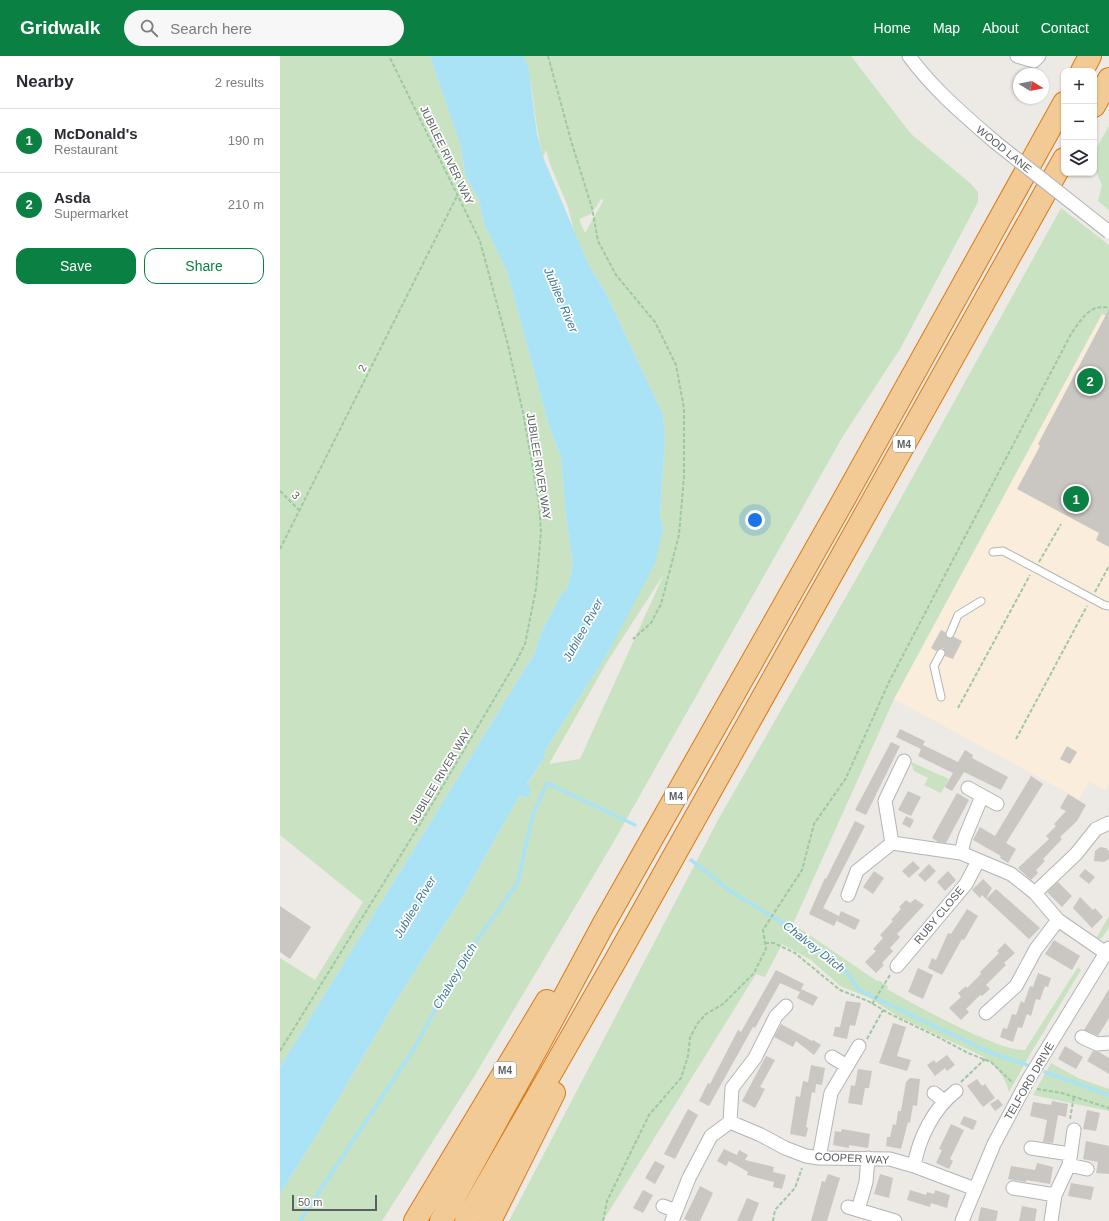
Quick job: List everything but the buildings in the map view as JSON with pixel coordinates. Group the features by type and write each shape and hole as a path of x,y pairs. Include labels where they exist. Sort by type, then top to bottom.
{"highway":[{"path":"1084,68 1090,56"},
{"path":"1095,104 1109,79"},
{"name":"M4","path":"441,1221 603,925 847,494 1063,104"},
{"name":"M4","path":"466,1221 614,963 1061,164"},
{"name":"M4","path":"415,1221 546,1002 603,925"},
{"name":"M4","path":"490,1221 554,1094 614,963"}],"street":[{"name":"WOOD LANE","path":"909,56 920,72 951,104 995,142 1109,232"},
{"path":"1016,56 1034,61 1039,56"},
{"path":"892,843 885,801 904,761"},
{"path":"968,788 997,804"},
{"path":"961,853 964,837 982,796"},
{"path":"1035,893 1076,854 1096,829 1109,823"},
{"path":"848,895 857,871 892,843 961,853 1011,874 1035,893 1058,920 1107,950"},
{"name":"RUBY CLOSE","path":"897,966 966,884 978,861"},
{"path":"986,1013 1016,986 1036,948 1058,920"},
{"name":"TELFORD DRIVE","path":"962,1221 994,1144 1024,1090 1107,950"},
{"path":"663,1206 674,1216 689,1178 711,1136 730,1122 732,1088 755,1058 776,1016 786,1006"},
{"path":"1082,1037 1097,1044 1109,1043"},
{"path":"819,1158 831,1093 859,1046"},
{"path":"832,1057 847,1066"},
{"path":"914,1166 917,1149 934,1114 939,1097 956,1091"},
{"name":"COOPER WAY","path":"730,1122 761,1135 785,1148 806,1156 819,1158 890,1159 914,1166 976,1189"},
{"path":"1051,1221 1055,1195 1069,1159 1074,1130"},
{"path":"1031,1148 1069,1159 1087,1169"},
{"path":"868,1158 866,1182 853,1208 895,1221"},
{"path":"1013,1188 1055,1195"}],"lane":[{"path":"993,552 1003,551 1109,606"},
{"path":"950,634 958,615 981,601"},
{"path":"941,653 934,666 941,697"}],"path":[{"name":"JUBILEE RIVER WAY","path":"280,1051 479,726 516,662 526,637 536,589 541,532 539,502 523,413 494,292 480,242 458,194 389,56"},
{"path":"548,56 572,144 592,208 598,241 616,275 656,322 676,365 684,408 684,476 679,535 661,604 651,623 633,639"},
{"name":"2","path":"280,549 458,194"},
{"path":"603,1221 607,1201 649,1115 681,1078 688,1056 690,1038 697,1024 706,1014 723,1004 754,973 766,949 763,930 802,870 814,824 846,778 889,682 1071,334 1091,310 1098,306 1109,308"},
{"name":"3","path":"280,491 300,511"},
{"path":"958,708 1034,568 1042,558 1061,524"},
{"path":"1016,739 1109,566"},
{"path":"765,943 774,943 788,949 804,959 840,990 872,1004 968,1053 985,1059 997,1068 1011,1082 1030,1094 1034,1088 1074,1096 1109,1108"},
{"path":"872,1004 876,995 897,966"},
{"path":"859,1046 863,1045 883,1010"},
{"path":"956,1091 963,1080 985,1059"},
{"path":"1074,1096 1070,1119 1074,1130"},
{"path":"773,1221 775,1210 796,1188 806,1156"}],"shaded area":[{"path":"1102,314 1109,317 1109,784 1105,791 1089,781 1079,799 894,699"}],"green space":[{"path":"280,56 430,56 461,147 465,175 479,200 484,224 507,271 548,423 561,458 566,517 573,564 567,589 561,594 540,635 534,654 280,1067 280,958 315,980 363,902 280,835"},
{"path":"524,56 851,56 911,134 970,183 978,192 978,202 900,349 843,436 613,843 475,1075 382,1221 280,1221 280,1194 324,1123 397,999 463,896 520,795 527,798 527,785 544,758 546,749 609,651 663,529 660,515 665,441 663,415 605,291 589,266 575,234 567,204 551,167 546,150 543,157 528,68","holes":["602,198 603,201 585,233 579,219 591,214","664,574 580,759 549,764 607,662"]},
{"path":"1109,126 1109,210 1098,201 1102,185 1097,172 1097,148"},
{"path":"1061,208 1109,245 1109,317 1102,314 894,699 793,924 877,981 878,980 888,986 887,989 899,996 956,1026 997,1044 1013,1049 1025,1050 1078,967 1081,970 1009,1092 999,1071 992,1063 982,1056 897,1016 870,998 840,986 811,960 782,944 765,977 756,974 603,1221 509,1221 718,820 863,567"},
{"path":"911,762 949,779 941,793 924,785 928,778 914,771"},
{"path":"1109,916 1109,927 1102,938 1095,940"},
{"path":"1051,1063 1078,1078 1109,1089 1109,1111 1033,1095"}],"water":[{"name":"Jubilee River","path":"430,56 524,56 529,71 537,134 543,157 589,266 605,291 663,415 665,441 660,515 663,529 655,563 609,651 546,749 544,758 527,784 531,788 528,798 520,795 463,896 397,999 324,1123 280,1194 280,1067 534,654 540,635 561,594 567,589 573,564 566,517 561,458 548,423 507,271 484,224 479,200 465,175 461,147"}],"waterway":[{"name":"Chalvey Ditch","path":"300,1221 415,1047 459,965 517,884 533,814 547,783 635,825"},
{"name":"Chalvey Ditch","path":"691,860 733,893 775,918 842,966 859,990 984,1050 1027,1065"},
{"name":"Chalvey Ditch","path":"1045,1072 1109,1095"}],"place":[{"name":"Asda","path":"1090,381"},
{"name":"McDonald's","path":"1076,499"}]}
